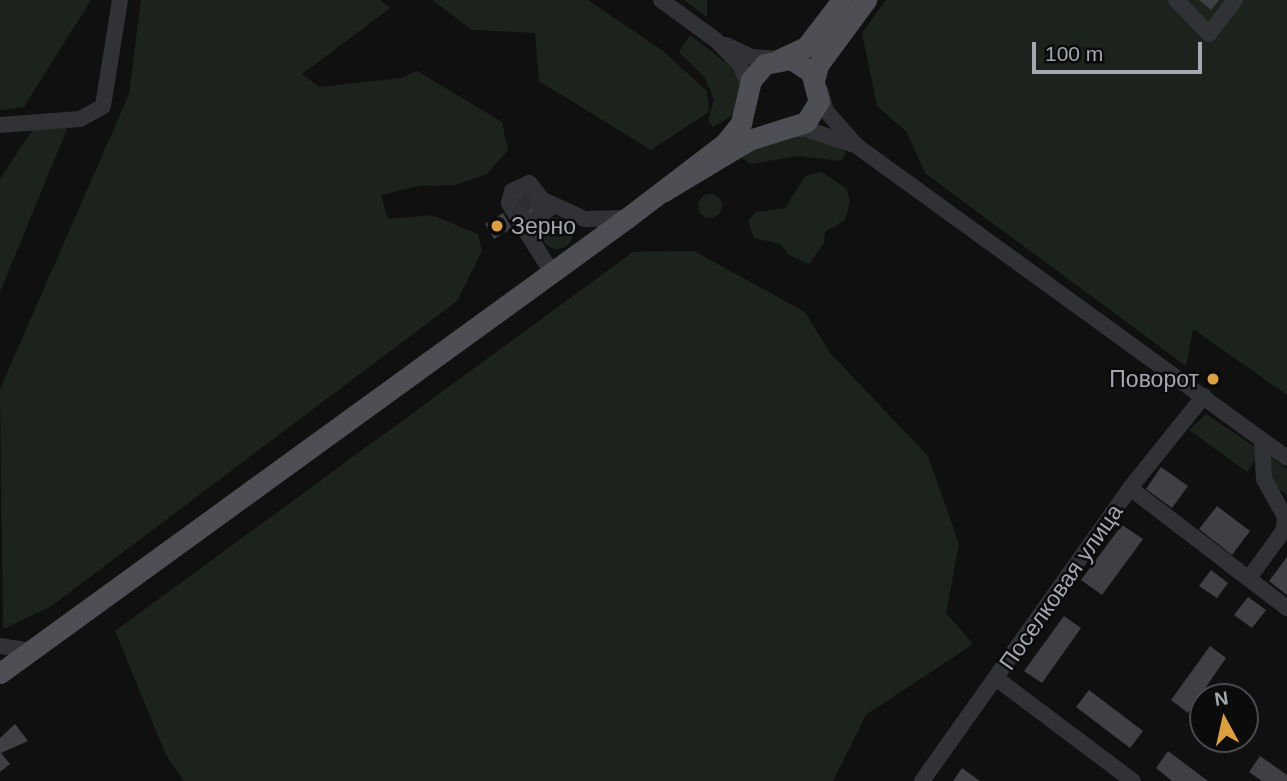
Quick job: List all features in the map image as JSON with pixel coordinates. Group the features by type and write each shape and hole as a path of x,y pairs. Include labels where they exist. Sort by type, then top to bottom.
{"main road":[{"path":"0,673 664,191 734,133 745,114 749,85 760,67 806,47 842,0"},
{"path":"664,191 749,140 788,130 811,118 818,65 866,0"},
{"path":"779,59 797,61 817,82"},
{"path":"749,85 749,102 759,120 772,128 788,130"}],"street":[{"path":"0,125 80,120 103,106 108,91 120,0"},
{"path":"661,0 718,41 752,57 779,59"},
{"path":"1176,0 1209,34 1235,0"},
{"path":"718,41 740,65 749,85"},
{"path":"817,82 826,111 857,146 1287,458"},
{"path":"788,130 806,129 857,146"},
{"path":"539,198 527,225 508,199 512,191 525,183 539,198 584,219 627,218"},
{"path":"520,216 551,271"},
{"name":"Поселковая улица","path":"922,781 997,679 1130,488 1204,396"},
{"path":"1249,578 1284,530 1285,517 1264,479 1262,440"},
{"path":"1130,488 1287,608"},
{"path":"0,646 30,651"},
{"path":"997,679 1133,781"}],"shaded area":[{"path":"0,0 91,0 24,107 0,110"},
{"path":"141,0 380,0 390,8 302,74 319,87 401,78 417,71 502,122 508,150 487,174 455,185 419,186 381,195 388,219 432,215 478,234 482,251 457,301 50,607 3,629 0,389 129,94"},
{"path":"432,0 588,0 663,51 707,91 709,112 651,150 539,81 535,33 472,30"},
{"path":"684,0 707,0 707,17"},
{"path":"886,0 1287,0 1287,395 1193,329 1186,366 926,174 906,131 877,106 862,33"},
{"path":"690,35 729,65 740,80 742,97 735,114 713,127 708,121 714,100 705,78 679,52"},
{"path":"69,124 0,292 0,179 35,126"},
{"path":"797,136 824,140 846,152 841,161 798,156 750,164 740,156 754,145"},
{"path":"822,172 847,189 850,202 845,220 825,232 824,243 809,264 789,255 780,244 754,238 748,221 756,212 785,208 805,176"},
{"path":"710,194 721,201 722,206 715,217 710,218 699,211 698,206 705,195"},
{"path":"557,217 568,222 573,233 568,244 557,249 546,244 541,233 546,222"},
{"path":"694,251 805,312 830,353 928,456 959,544 946,613 973,644 866,715 833,781 184,781 166,755 115,631 633,252"},
{"path":"1206,414 1254,446 1256,459 1247,472 1189,430"},
{"path":"1267,454 1287,469 1287,495 1267,480"}],"building":[{"path":"1199,0 1219,0 1211,10"},
{"path":"527,189 542,210 530,220 514,198"},
{"path":"503,213 512,228 494,239 485,224"},
{"path":"1161,467 1188,486 1172,508 1146,489"},
{"path":"1217,506 1250,531 1232,555 1199,529"},
{"path":"1122,525 1143,539 1102,595 1081,580"},
{"path":"1287,557 1287,595 1269,581"},
{"path":"1211,570 1228,583 1217,598 1199,586"},
{"path":"1248,597 1266,610 1252,628 1234,615"},
{"path":"1064,616 1081,628 1042,683 1024,671"},
{"path":"1210,646 1226,658 1209,683 1189,683 1188,713 1171,700"},
{"path":"1089,690 1143,731 1130,748 1076,707"},
{"path":"15,724 28,741 1,753 10,764 0,772 0,738"},
{"path":"1168,751 1208,781 1172,781 1156,768"},
{"path":"1260,756 1287,775 1287,781 1262,781 1249,772"},
{"path":"962,768 980,781 953,781"}],"tunnel":[{"path":"519,208 534,196"}],"place":[{"name":"Зерно","path":"497,226"},
{"name":"Поворот","path":"1213,379"}]}
